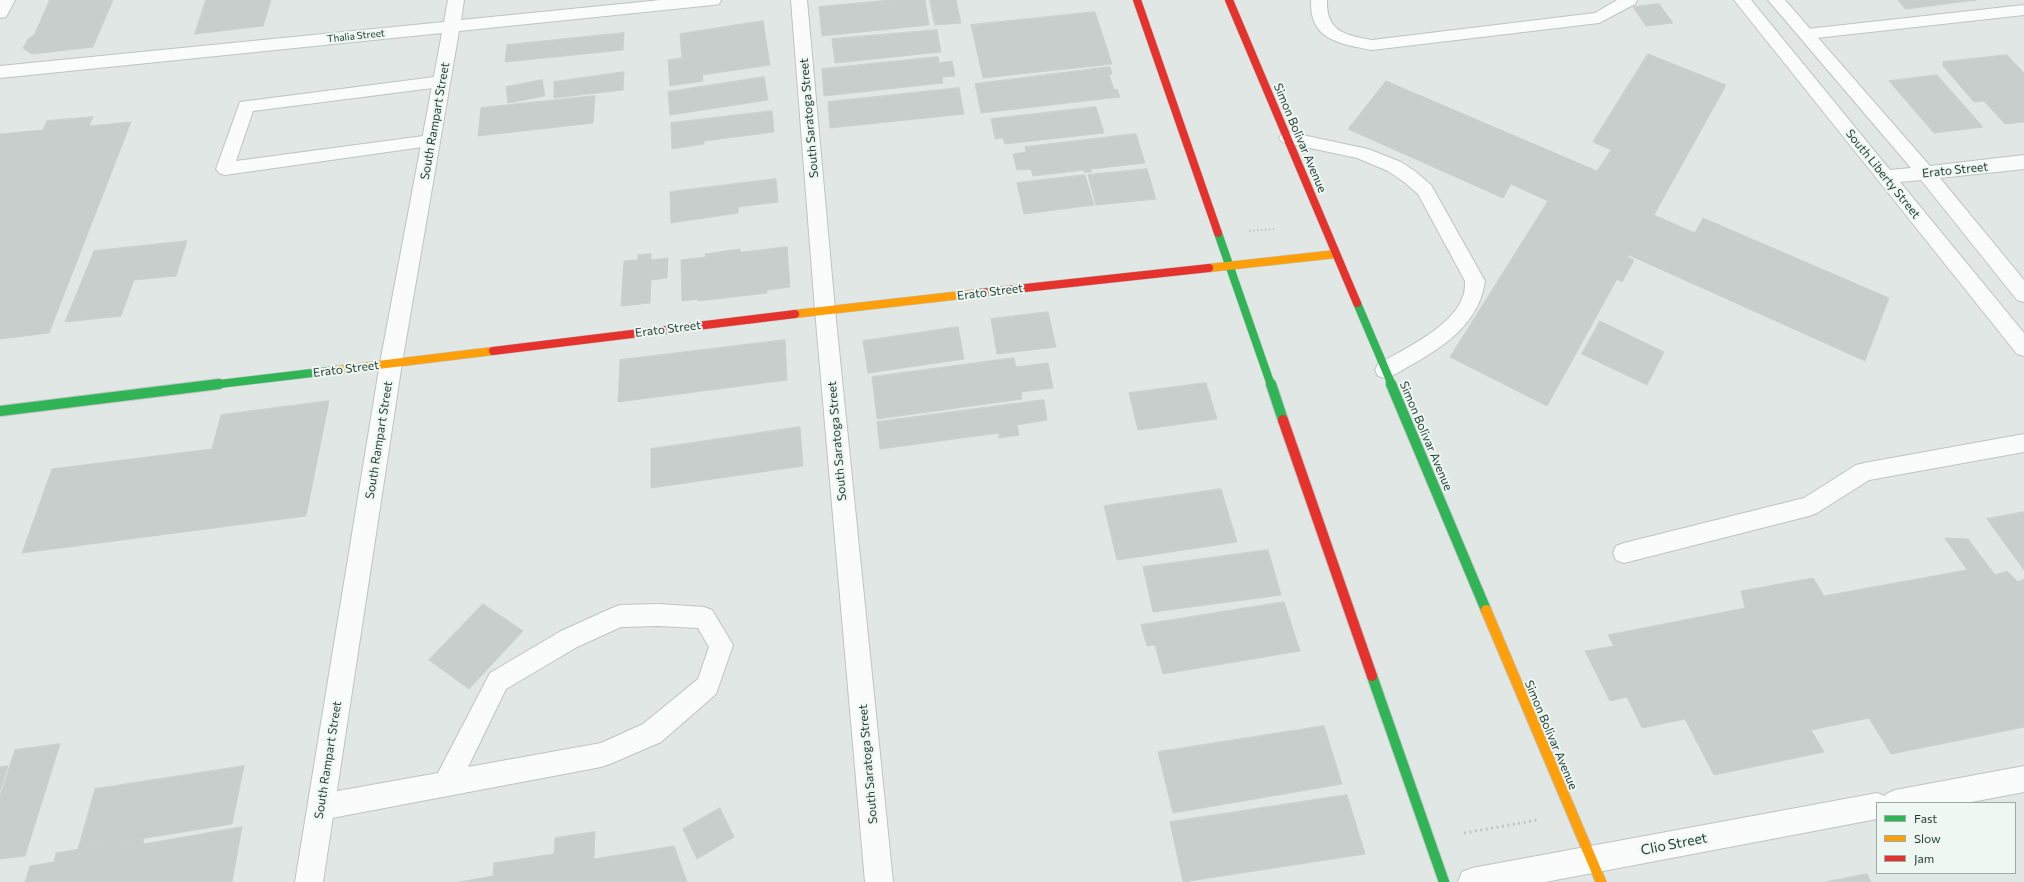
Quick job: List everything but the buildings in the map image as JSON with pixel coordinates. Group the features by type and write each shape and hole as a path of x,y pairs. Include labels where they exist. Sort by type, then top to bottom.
{"street":[{"path":"0,13 7,0"},
{"name":"South Rampart Street","path":"309,882 391,363 456,0"},
{"name":"Thalia Street","path":"0,72 713,0"},
{"name":"South Saratoga Street","path":"799,0 825,310 879,882"},
{"path":"1137,0 1444,882"},
{"name":"Simon Bolivar Avenue","path":"1229,0 1596,871"},
{"name":"South Liberty Street","path":"1742,0 2024,348"},
{"path":"1776,0 1926,173 2024,294"},
{"name":"Erato Street","path":"1886,177 2024,162"},
{"name":"Erato Street","path":"0,411 825,310 1230,264 1336,254"},
{"path":"1900,802 2024,779"},
{"name":"Clio Street","path":"1472,882 1596,871 1876,806"}],"lane":[{"path":"1319,0 1318,14 1326,29 1340,38 1372,45 1600,18 1629,0"},
{"path":"1807,34 2024,10"},
{"path":"431,141 225,169 246,106 442,82"},
{"path":"1288,138 1356,150 1392,164 1413,178 1425,190 1475,281 1476,293 1464,314 1438,339 1385,370"},
{"path":"1624,553 1809,506 1864,472 2024,443"},
{"path":"321,807 446,784 601,755 652,733 708,686 721,644 704,618 659,615 620,616 569,638 498,681 446,784"}],"path":[{"path":"1464,833 1540,820"}],"traffic: fast":[{"path":"1218,233 1283,420"},
{"path":"1357,303 1486,610"},
{"path":"0,411 337,370"},
{"path":"1372,676 1444,882"}],"traffic: slow":[{"path":"1209,268 1336,254"},
{"path":"795,314 979,293"},
{"path":"337,370 493,351"},
{"path":"1486,610 1601,882"}],"traffic: jam":[{"path":"1137,0 1218,233"},
{"path":"1229,0 1357,303"},
{"path":"979,293 1209,268"},
{"path":"493,351 795,314"},
{"path":"1283,420 1372,676"}]}
